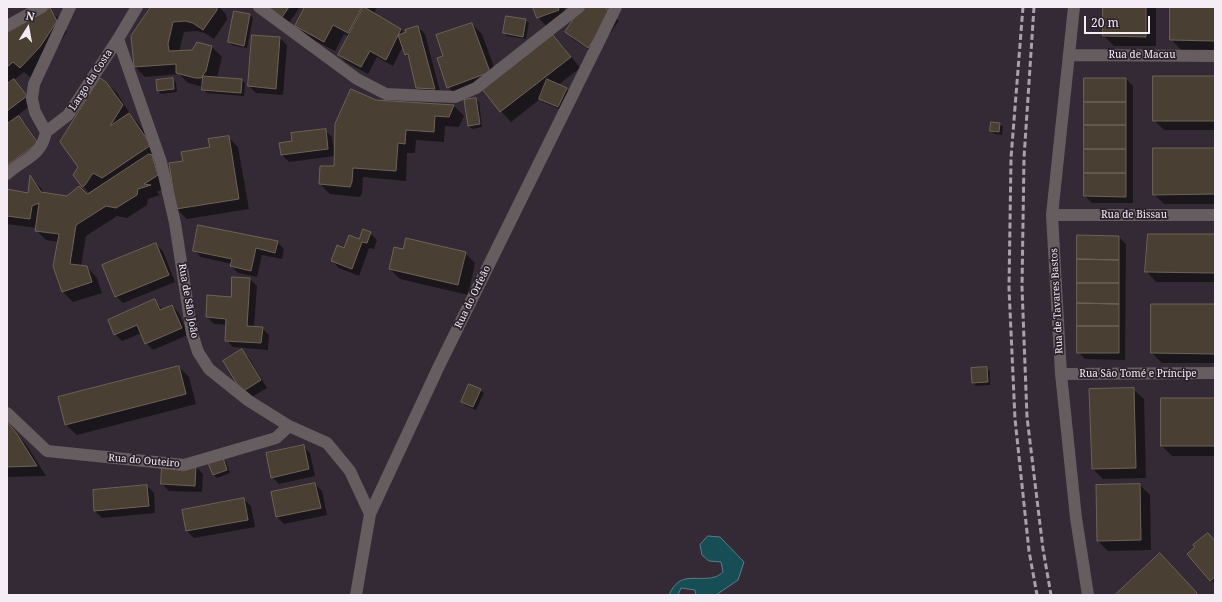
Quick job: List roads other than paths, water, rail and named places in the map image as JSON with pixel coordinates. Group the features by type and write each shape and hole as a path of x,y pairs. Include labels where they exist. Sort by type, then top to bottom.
{"street":[{"path":"7,26 42,7"},
{"path":"7,174 35,154 44,143 46,132 35,112 32,99 34,84 70,7"},
{"name":"Largo da Costa","path":"46,132 68,115 118,39 137,7"},
{"path":"259,7 357,79 386,94 454,97 476,88 579,7"},
{"name":"Rua do Orfeão","path":"356,595 370,514 439,366 616,7"},
{"name":"Rua de Tavares Bastos","path":"1074,7 1052,215 1061,374 1076,518 1088,595"},
{"name":"Rua de São João","path":"118,39 161,162 175,223 192,333 198,352 209,369 249,401 289,426 327,443 350,471 370,514"},
{"name":"Rua de Macau","path":"1069,55 1215,56"},
{"name":"Rua de Bissau","path":"1052,215 1215,215"},
{"name":"Rua São Tomé e Príncipe","path":"1061,374 1215,373"},
{"name":"Rua do Outeiro","path":"7,413 46,451 184,465 276,438 289,426"}],"water":[{"path":"708,536 720,537 744,562 738,580 716,595 696,595 695,590 681,588 678,595 669,595 673,587 678,582 689,578 715,577 723,572 721,562 709,561 702,555 700,545"}],"railway":[{"path":"1023,7 1011,158 1009,288 1015,419 1029,551 1037,595"},
{"path":"1034,7 1024,158 1022,287 1027,417 1043,549 1051,595"}]}
